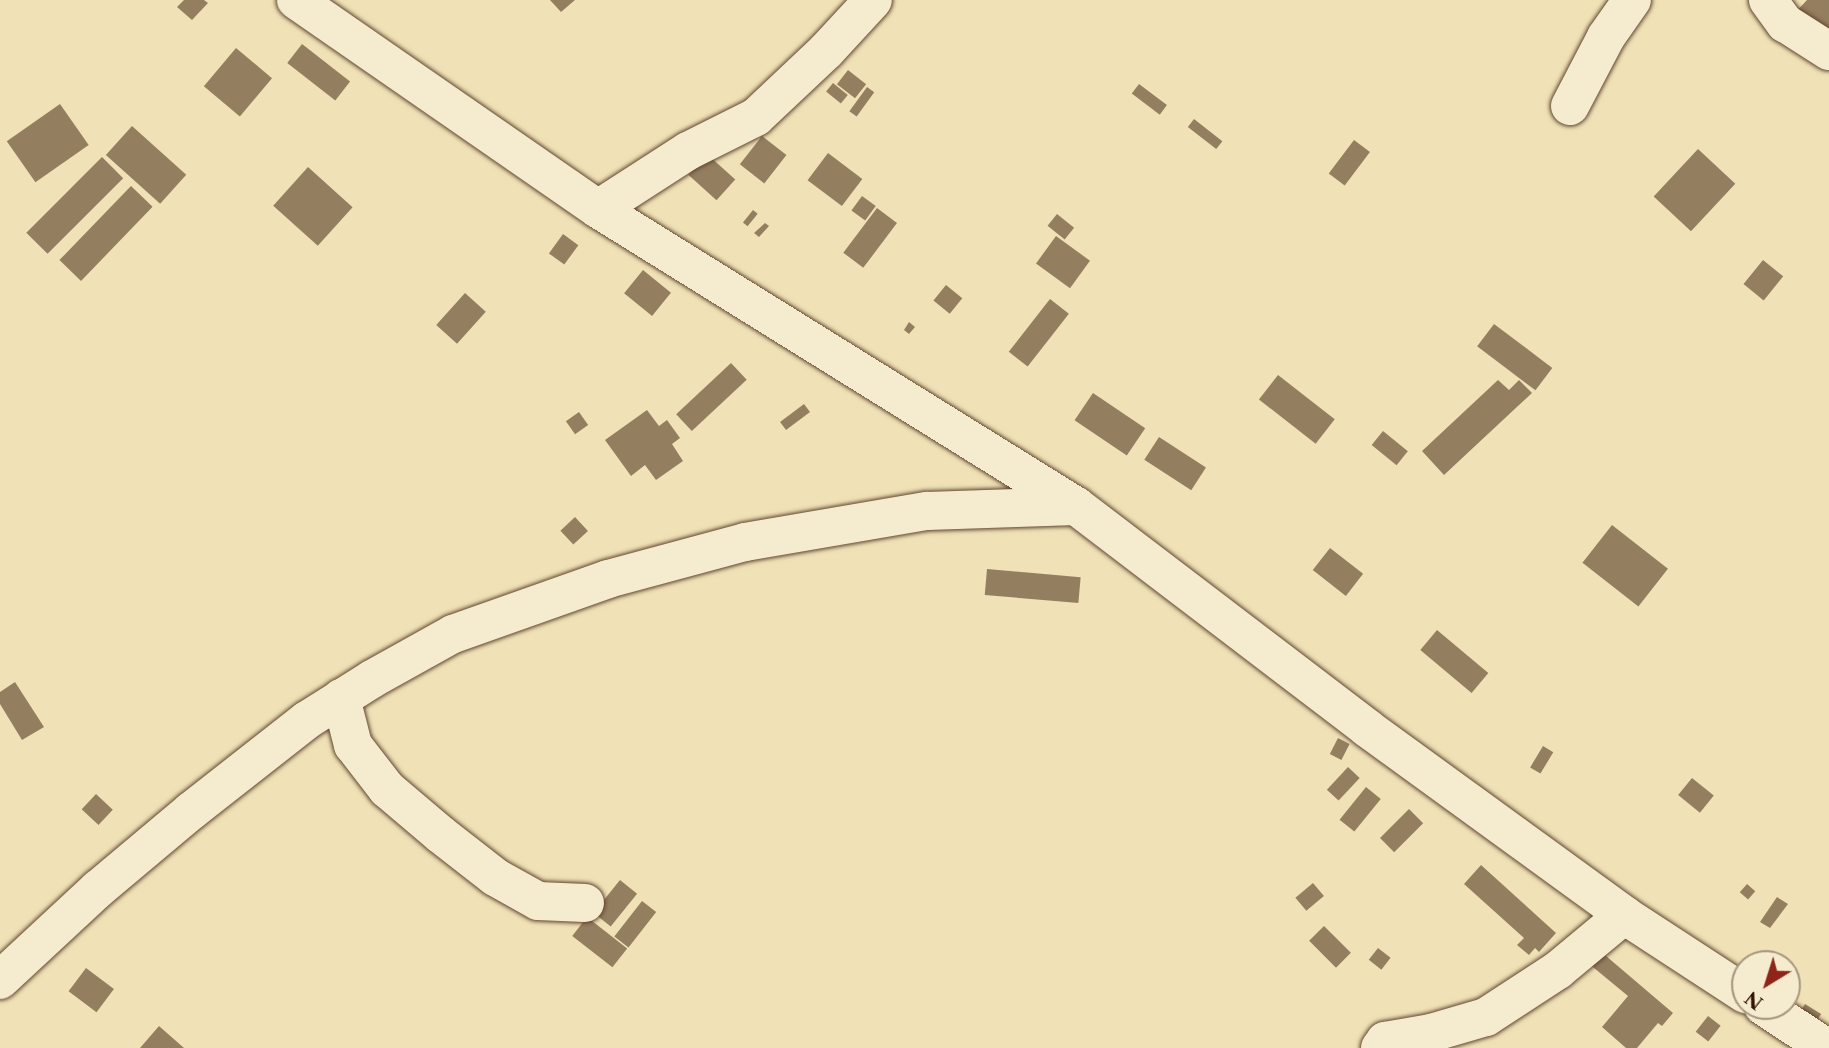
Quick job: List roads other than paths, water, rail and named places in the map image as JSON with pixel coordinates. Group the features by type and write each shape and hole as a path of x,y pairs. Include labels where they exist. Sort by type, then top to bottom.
{"street":[{"path":"296,0 598,209 1076,506 1367,727 1624,915 1731,985"},
{"path":"598,209 688,151 756,117 826,51 873,0"},
{"path":"1570,106 1606,37 1632,0"},
{"path":"1768,0 1785,23 1829,51"},
{"path":"0,980 98,889 191,810 307,720 453,634 608,579 745,542 927,511 1076,506"},
{"path":"341,698 353,745 387,789 440,834 495,877 538,901 585,903"},
{"path":"1380,1048 1385,1041 1431,1033 1486,1017 1558,970 1624,915"},
{"path":"1784,1020 1827,1048"}]}
